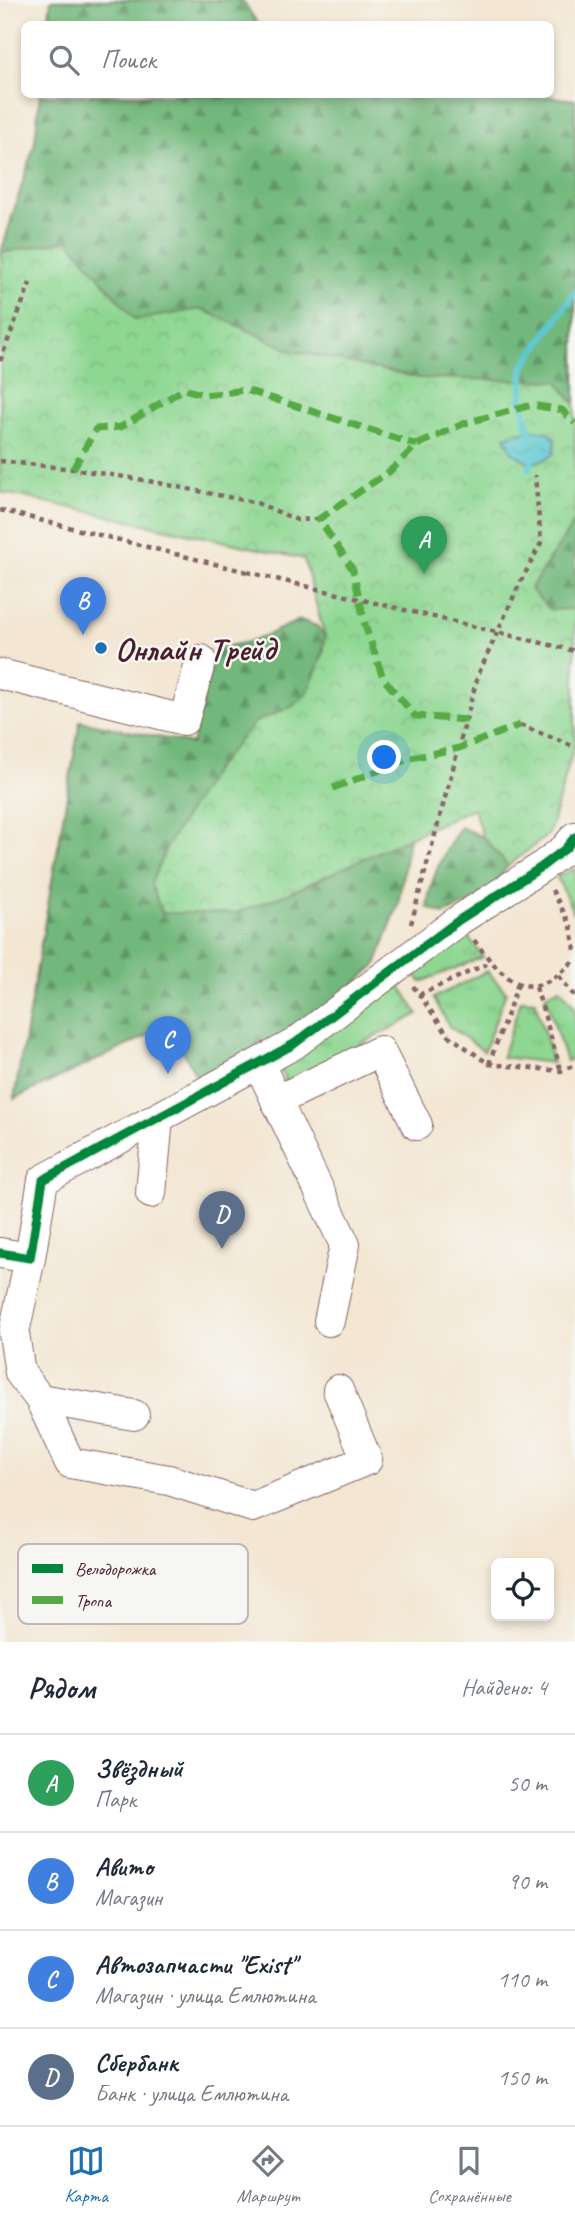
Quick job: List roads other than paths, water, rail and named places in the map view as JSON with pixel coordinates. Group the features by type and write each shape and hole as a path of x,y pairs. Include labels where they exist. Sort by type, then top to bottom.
{"street":[{"path":"0,674 184,720 201,660"},
{"path":"338,1390 367,1460 253,1507 169,1480 70,1463 40,1399 20,1373 14,1333 43,1180 294,1044 459,919 540,868 565,849 575,837"},
{"path":"276,1101 380,1051 416,1125"},
{"path":"259,1065 345,1245 329,1321"},
{"path":"151,1193 158,1118"},
{"path":"0,1253 30,1258"},
{"path":"40,1399 134,1415"}],"water":[{"path":"530,430 548,432 555,439 554,453 531,464 512,452 505,437"}],"waterway":[{"path":"530,430 522,400 523,367 575,293"},
{"path":"529,469 531,464"}],"place":[{"name":"Звёздный","path":"424,574"},
{"name":"Авито","path":"83,635"},
{"name":"Онлайн Трейд","path":"101,648"},
{"name":"Автозапчасти \"Exist\"","path":"168,1074"},
{"name":"Сбербанк","path":"222,1249"}]}
